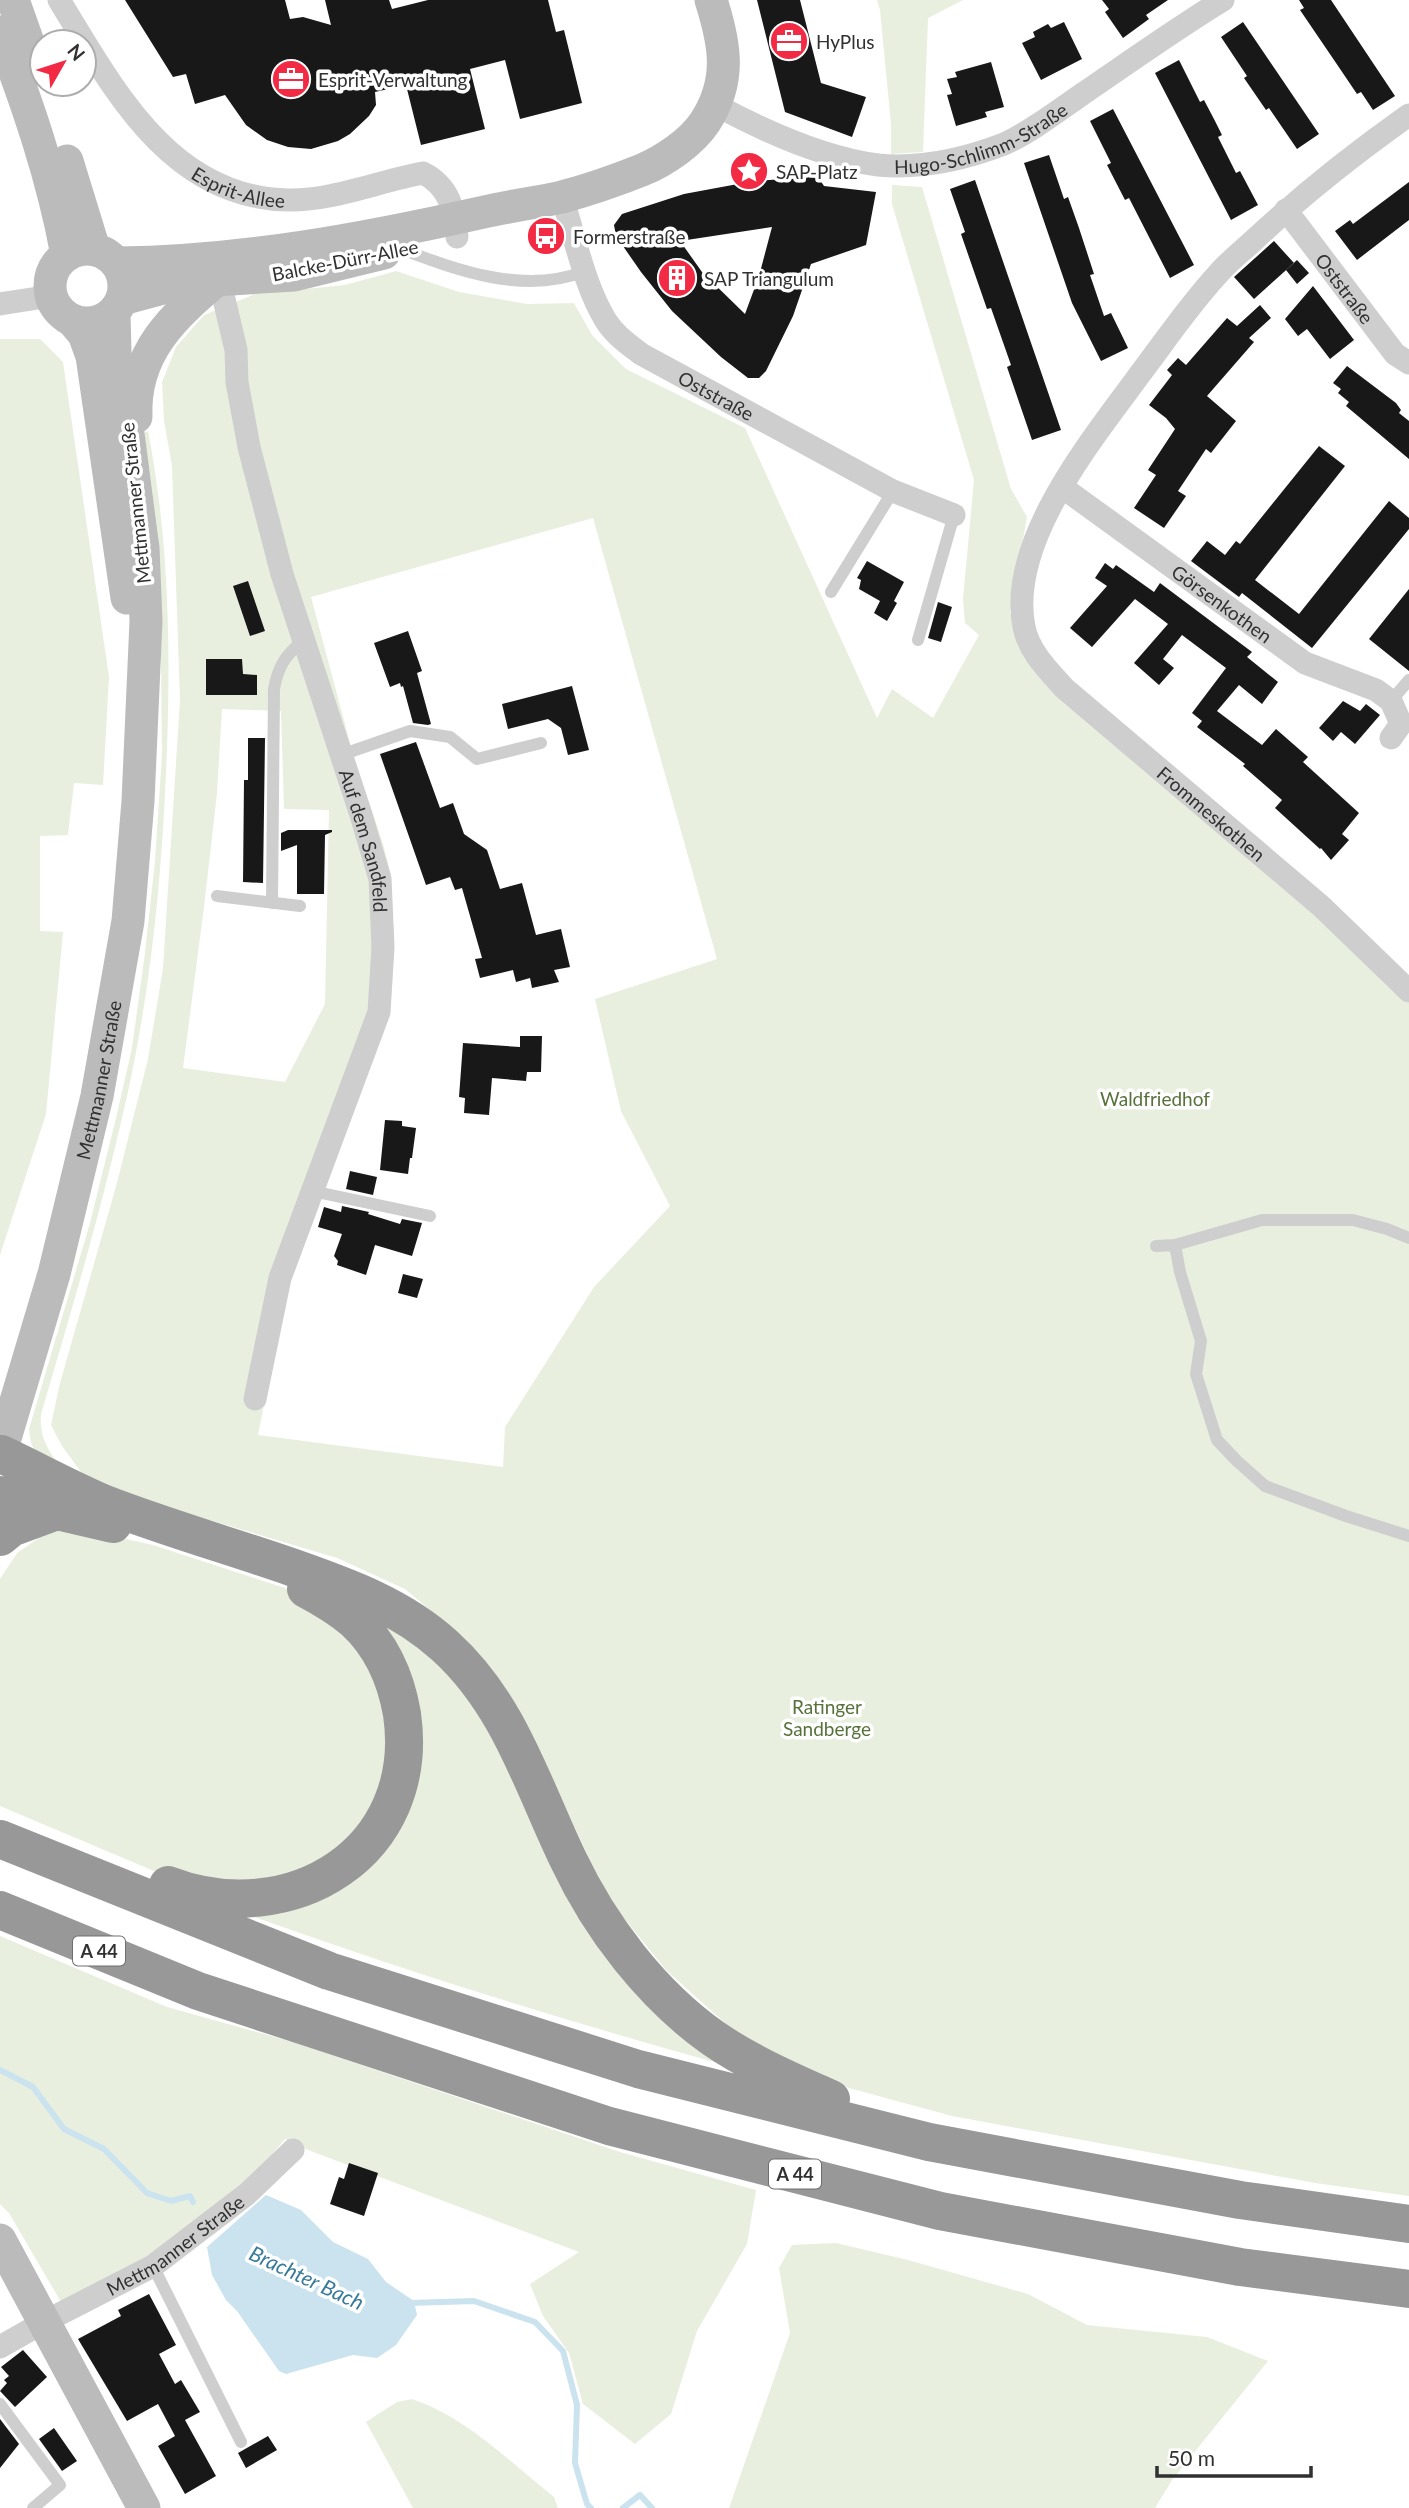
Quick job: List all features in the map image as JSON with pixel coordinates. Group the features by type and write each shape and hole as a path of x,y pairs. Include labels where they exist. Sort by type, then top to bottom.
{"highway":[{"path":"0,1455 104,1503 358,1591 427,1630 467,1667 487,1692 509,1728 535,1781 568,1860 595,1909 659,1992 713,2038 775,2074 929,2142"},
{"path":"0,1494 92,1518 270,1575 304,1588 344,1613 382,1654 399,1693 404,1760 390,1806 375,1833 356,1856 335,1873 286,1894 254,1899 210,1896 183,1890 30,1830 2,1840"},
{"path":"0,1537 10,1528 57,1511"},
{"path":"2,1840 341,1975 638,2069 929,2142 1240,2200 1409,2224"},
{"name":"A 44","path":"0,1910 198,1991 609,2126 940,2211 1240,2267 1409,2289"}],"main road":[{"path":"13,0 28,41"},
{"name":"Balcke-Dürr-Allee","path":"118,306 185,282 294,275 401,249 456,228 562,197 644,169 665,158 704,124 714,104 720,88 724,60 723,38 711,0"},
{"path":"0,32 43,153 59,214 93,256 122,272 125,283 118,306 97,323 85,324 63,315 51,296 50,283 53,271 93,256"},
{"path":"48,98 93,256"},
{"name":"Balcke-Dürr-Allee","path":"93,256 153,262 307,247 456,228"},
{"path":"143,548 136,411 141,376 159,335 176,315 219,278"},
{"name":"Mettmanner Straße","path":"0,1455 54,1274 97,1096 128,921 146,621 143,548 115,353 118,306"},
{"name":"Mettmanner Straße","path":"73,321 84,334 92,356 123,576 143,694"},
{"path":"4,2252 144,2508"}],"street":[{"name":"Esprit-Allee","path":"59,0 118,92 146,129 172,156 197,174 248,196 289,201 317,198 423,173 442,186 456,228"},
{"name":"Hugo-Schlimm-Straße","path":"714,104 760,127 850,159 878,165 905,166 939,162 972,155 1005,143 1223,0"},
{"path":"1062,486 1088,445 1218,274 1286,210 1350,157 1409,115"},
{"name":"Oststraße","path":"562,197 594,297 606,321 619,337 641,354 893,491 954,515"},
{"name":"Oststraße","path":"1286,210 1395,354 1409,363"},
{"name":"Auf dem Sandfeld","path":"219,278 236,350 237,382 249,447 282,574 380,879 383,947 379,1012 279,1278 255,1399"},
{"path":"0,304 51,296"},
{"name":"Frommeskothen","path":"1062,486 1045,517 1031,555 1022,608 1025,630 1039,661 1065,688 1321,906 1409,992"},
{"name":"Görsenkothen","path":"1062,486 1305,663 1356,681 1376,690 1391,701"},
{"path":"1391,701 1401,724 1391,738"},
{"name":"Mettmanner Straße","path":"0,2347 153,2266 247,2194 293,2150"}],"lane":[{"path":"401,249 447,267 507,280 562,280 585,271"},
{"path":"831,592 893,491"},
{"path":"918,640 954,515"},
{"path":"272,903 274,689 280,664 303,640"},
{"path":"1391,701 1409,680"},
{"path":"341,755 410,731 450,737 477,759 541,743"},
{"path":"217,896 300,906"},
{"path":"312,1191 430,1216"},
{"path":"1156,1246 1175,1245 1262,1220 1353,1220 1387,1228 1409,1238"},
{"path":"1175,1245 1200,1341 1196,1374 1217,1440 1265,1486 1409,1536"},
{"path":"153,2266 241,2442"},
{"path":"0,2404 60,2486 33,2508"}],"green space":[{"path":"877,0 963,0 928,18 923,152 891,154 891,124"},
{"path":"892,185 922,187 1011,489 1027,517 1010,613 1025,630 1031,645 1409,991 1409,2196 1315,2183 952,2116 849,2088 784,2059 727,2025 666,1970 609,1900 548,1771 461,1636 405,1589 337,1558 116,1492 86,1479 62,1446 51,1425 148,1059 163,968 180,700 172,466 164,421 162,382 176,347 204,315 255,294 345,285 396,271 459,292 527,304 574,303 592,335 626,369 745,428 877,718 892,689 933,718 979,635 965,623 963,599 974,480 892,204","holes":["593,518 717,959 595,999 621,1111 670,1206 594,1287 505,1427 503,1467 258,1435 290,1274 394,942 391,875 353,754 311,597","222,709 281,711 284,809 329,810 325,1004 285,1082 183,1068 217,793"]},
{"path":"0,339 40,339 63,362 109,677 103,785 74,783 68,835 40,836 40,931 63,932 46,1114 0,1255"},
{"path":"148,431 161,516 167,602 168,730 161,860 140,1033 131,1075 94,1230 41,1414 41,1429 45,1442 61,1466 47,1461 34,1450 29,1429 90,1223 132,1048 155,861 162,755 160,570 158,533 144,433"},
{"path":"59,1524 153,1545 285,1588 323,1606 351,1629 390,1699 381,1806 302,1880 187,1885 0,1806 0,1579 17,1553"},
{"path":"351,1608 438,1651 531,1792 722,2052 714,2062 427,1976 257,1918 248,1911 320,1893 413,1757"},
{"path":"0,1936 167,2007 293,2042 620,2152 756,2190 747,2244 697,2331 671,2414 635,2444 583,2404 569,2353 543,2316 530,2284 579,2252 285,2139 246,2185 150,2262 61,2302 9,2213 0,2204"},
{"path":"836,2243 1028,2294 1087,2325 1207,2337 1268,2361 1172,2480 1155,2508 729,2508 790,2333 779,2268 792,2245"},
{"path":"412,2399 451,2417 487,2442 554,2497 558,2508 413,2508 366,2422 397,2402"}],"water":[{"path":"266,2195 301,2210 333,2242 368,2259 386,2282 414,2301 417,2315 396,2345 377,2358 353,2355 286,2374 279,2371 237,2311 226,2300 212,2275 207,2247"}],"building":[{"path":"125,0 285,0 290,19 303,17 331,25 325,0 389,0 392,9 428,0 548,0 556,32 564,30 582,103 520,119 505,60 470,69 485,129 421,145 406,85 375,92 376,105 369,116 338,141 311,149 288,147 267,140 246,125 225,95 195,104 186,74 173,77"},
{"name":"HyPlus","path":"757,0 800,0 821,83 866,97 852,137 785,112"},
{"path":"1102,0 1168,0 1146,15 1149,19 1123,38 1105,12 1109,9"},
{"path":"1299,0 1331,0 1395,96 1373,110 1361,92 1357,94 1300,10 1304,8"},
{"path":"1064,22 1082,59 1041,80 1022,43 1035,37 1033,32 1048,24 1051,28"},
{"path":"1243,22 1319,134 1297,149 1244,78 1247,76 1221,37"},
{"path":"1179,60 1200,102 1204,100 1215,121 1222,135 1218,137 1236,173 1240,171 1258,205 1231,220 1155,73"},
{"path":"991,62 1004,107 985,112 987,117 956,126 947,95 952,94 947,79 957,77 955,72"},
{"path":"1113,109 1194,265 1170,278 1129,198 1125,200 1107,165 1111,163 1090,121"},
{"path":"1049,155 1064,199 1068,197 1079,228 1094,274 1090,275 1104,316 1111,313 1128,348 1101,361 1072,303 1024,163"},
{"name":"SAP Triangulum","path":"813,177 820,180 824,186 876,192 866,245 811,264 793,316 766,371 759,378 748,378 721,357 672,311 616,236 614,225 622,214 684,194 754,181","holes":["772,227 759,276 745,314 702,272 680,241"]},
{"path":"975,180 1061,430 1032,440 1007,367 1011,365 991,308 987,309 961,234 965,232 950,189"},
{"path":"1409,182 1409,220 1357,260 1335,231 1350,220 1353,224"},
{"path":"1274,241 1294,263 1254,299 1234,277"},
{"path":"1297,260 1309,273 1297,284 1286,270"},
{"path":"1313,286 1354,340 1330,359 1307,329 1298,336 1285,319"},
{"path":"1260,305 1271,318 1249,338 1254,342 1207,396 1236,421 1211,453 1206,449 1178,491 1186,496 1164,528 1134,508 1156,475 1148,470 1175,429 1149,405 1172,375 1167,370 1178,358 1186,365 1227,318 1237,326"},
{"path":"1347,366 1396,403 1401,410 1399,413 1409,421 1409,459 1346,406 1349,402 1338,393 1341,389 1333,383"},
{"path":"1319,446 1345,466 1255,580 1299,614 1389,501 1409,518 1409,529 1312,648 1242,593 1239,597 1191,561 1207,541 1225,555 1236,541 1240,544"},
{"path":"867,561 904,582 887,621 874,613 880,601 859,589 861,580 857,578"},
{"path":"1105,563 1113,569 1116,565 1154,592 1160,583 1252,652 1247,657 1278,682 1262,704 1239,685 1217,711 1262,745 1276,729 1308,757 1303,762 1359,813 1342,834 1349,840 1331,860 1275,808 1282,800 1243,766 1245,764 1197,727 1202,721 1192,713 1226,668 1182,635 1163,659 1174,668 1159,685 1134,663 1168,624 1135,599 1092,647 1070,628 1107,586 1095,578"},
{"path":"248,581 265,631 250,636 233,586"},
{"path":"1409,589 1409,671 1369,639"},
{"path":"938,602 952,607 941,642 928,638"},
{"path":"408,631 422,671 417,673 431,724 428,725 413,723 403,686 401,687 400,683 390,687 374,643"},
{"path":"206,659 242,659 243,674 257,675 257,695 206,695"},
{"path":"572,686 589,750 568,755 561,728 548,719 508,729 502,704"},
{"path":"1343,701 1360,711 1366,704 1380,715 1355,744 1341,732 1333,741 1319,728"},
{"path":"248,738 265,738 263,883 243,882 244,780 248,780"},
{"path":"416,742 440,808 453,803 464,834 487,850 500,889 522,883 536,935 561,929 570,967 554,970 559,982 532,988 530,978 516,982 513,970 480,978 475,959 482,958 462,888 455,890 450,877 426,885 380,754"},
{"path":"288,830 332,830 325,835 324,894 297,894 297,845 281,851 281,833"},
{"path":"520,1036 542,1036 541,1072 527,1072 526,1081 492,1078 489,1115 464,1113 465,1098 459,1097 463,1043 520,1047"},
{"path":"385,1120 402,1121 402,1126 416,1128 408,1174 380,1170"},
{"path":"350,1171 377,1177 373,1195 346,1189"},
{"path":"342,1206 369,1212 368,1214 400,1224 402,1219 422,1223 412,1256 375,1245 366,1275 337,1265 338,1261 334,1256 342,1234 318,1227 324,1207 341,1212"},
{"path":"403,1274 423,1279 417,1298 398,1293"},
{"path":"349,2163 378,2173 364,2216 330,2204 339,2177 344,2179"},
{"path":"149,2294 176,2345 159,2354 175,2384 181,2380 200,2412 185,2420 216,2476 185,2494 158,2446 175,2436 158,2404 127,2421 78,2339 121,2316 118,2310"},
{"path":"23,2350 47,2377 15,2407 0,2391 7,2383 4,2380 9,2376 1,2367"},
{"path":"0,2419 19,2444 0,2468"},
{"path":"54,2428 77,2461 62,2471 39,2439"},
{"path":"268,2436 277,2450 246,2468 238,2453"}],"waterway":[{"name":"Brachter Bach","path":"0,2070 33,2087 64,2129 104,2149 147,2193 171,2201 190,2196 193,2202"},
{"name":"Brachter Bach","path":"408,2303 474,2301 535,2322 563,2351 577,2405 575,2463 587,2504 591,2508"},
{"name":"Brachter Bach","path":"623,2508 640,2495 652,2508"}],"place":[{"name":"HyPlus","path":"789,41"},
{"name":"Esprit-Verwaltung","path":"291,79"},
{"name":"SAP-Platz","path":"749,171"},
{"name":"Formerstraße","path":"546,236"},
{"name":"SAP Triangulum","path":"677,278"}],"park label":[{"name":"Waldfriedhof","path":"1155,1098"},
{"name":"Ratinger Sandberge","path":"827,1717"}]}
